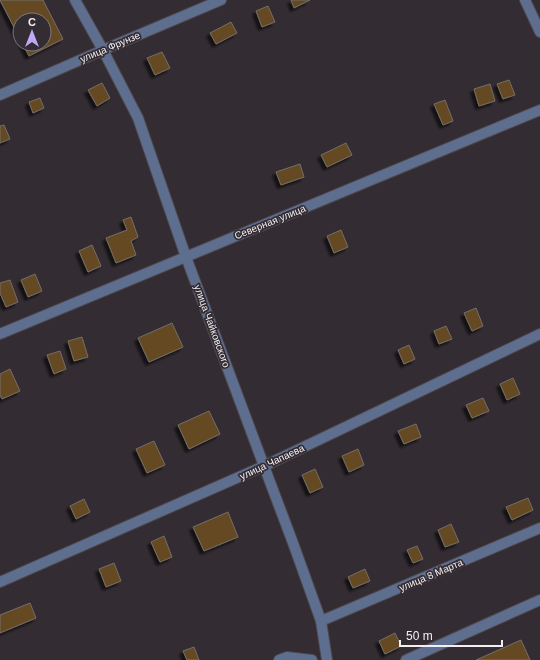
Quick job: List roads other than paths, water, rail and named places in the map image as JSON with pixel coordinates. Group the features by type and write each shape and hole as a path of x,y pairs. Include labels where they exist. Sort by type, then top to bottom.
{"street":[{"name":"улица Чайковского","path":"75,0 138,118 186,257 321,621 327,660"},
{"name":"улица Фрунзе","path":"0,95 221,0"},
{"path":"525,0 540,32"},
{"name":"Северная улица","path":"0,334 540,110"},
{"name":"улица Чапаева","path":"0,582 264,466 540,334"},
{"name":"улица 8 Марта","path":"321,621 540,528"},
{"path":"406,660 540,600"},
{"path":"279,660 286,656 312,660"}]}
